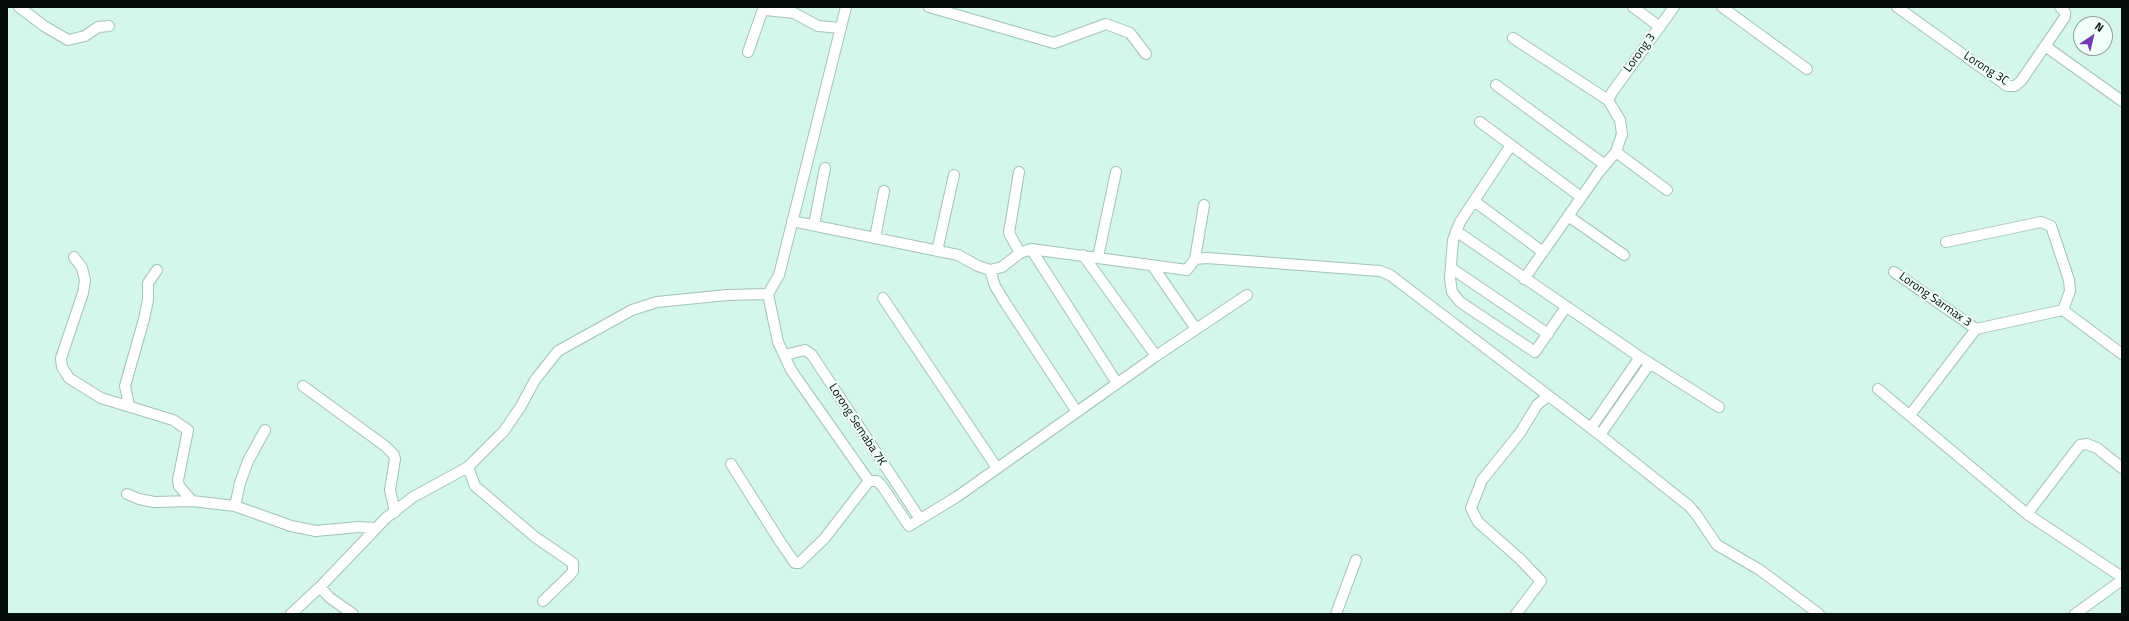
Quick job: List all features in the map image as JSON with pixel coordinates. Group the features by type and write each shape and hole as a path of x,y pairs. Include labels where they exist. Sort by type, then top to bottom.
{"street":[{"path":"19,7 44,26 68,40 85,36 98,27 109,26"},
{"path":"846,7 779,275 768,294 778,342 791,370 869,481 877,482 882,486 909,526 958,496 1117,383 1247,295"},
{"path":"929,7 1054,43 1106,24 1130,33 1146,54"},
{"path":"1633,7 1660,27"},
{"name":"Lorong 3","path":"1608,100 1674,7"},
{"path":"1722,7 1807,69"},
{"name":"Lorong 3C","path":"1897,7 2007,86 2015,86 2021,81 2065,17 2065,12 2060,7"},
{"path":"748,52 762,12 766,10 792,10 818,26 841,28"},
{"path":"1513,38 1608,100 1620,120 1622,134 1616,152 1568,216 1524,279"},
{"path":"2045,46 2122,101"},
{"path":"1496,85 1605,165"},
{"path":"1480,122 1582,197"},
{"path":"1511,145 1460,222 1456,231 1453,240 1451,268 1452,292 1460,302 1532,351 1537,351 1566,307"},
{"path":"1616,152 1667,190"},
{"path":"814,225 825,168"},
{"path":"1019,172 1008,233 1020,253"},
{"path":"1098,257 1116,172"},
{"path":"937,251 954,175"},
{"path":"875,238 884,191"},
{"path":"1474,201 1543,252"},
{"path":"792,221 958,255 978,266 990,270 1002,267 1020,253 1031,249 1187,270 1195,259 1204,206"},
{"path":"1568,216 1624,255"},
{"path":"1946,242 2040,222 2051,226 2069,280 2070,291 2063,310"},
{"path":"1456,231 1640,357 1719,407"},
{"path":"1031,249 1117,383"},
{"path":"1082,255 1156,356"},
{"path":"74,257 82,268 85,280 83,293 61,358 62,368 69,378 79,386 101,398 173,420 188,430 178,480 179,486 192,501"},
{"path":"1195,259 1207,258 1380,271 1390,275 1600,435 1689,506 1717,545 1760,570 1819,614"},
{"path":"1152,265 1196,329"},
{"path":"1451,268 1548,334"},
{"path":"128,405 125,386 144,319 148,300 148,283 157,270"},
{"path":"990,270 995,286 1006,304 1077,412"},
{"name":"Lorong Sarmax 3","path":"1894,272 1976,329"},
{"path":"291,614 320,587 375,528 413,497 468,467 504,431 521,406 535,380 558,351 632,310 657,302 727,295 768,294"},
{"path":"883,298 997,468"},
{"path":"1910,415 1976,329 2063,310 2122,354"},
{"name":"Lorong Semaba 7K","path":"784,355 805,350 812,355 920,520"},
{"path":"1590,428 1640,357"},
{"path":"1600,435 1650,363"},
{"path":"302,386 394,455 395,459 390,490 395,512"},
{"path":"1878,389 2027,514 2122,579 2075,614"},
{"path":"1516,614 1541,581 1520,559 1478,522 1471,508 1482,480 1520,433 1537,405 1548,396"},
{"path":"235,506 240,482 248,461 265,430"},
{"path":"2027,514 2080,445 2087,444 2097,448 2122,468"},
{"path":"731,464 795,563 800,563 824,539 869,481"},
{"path":"468,467 475,486 535,537 573,563 573,571 543,601"},
{"path":"127,494 139,499 154,502 192,501 235,506 291,526 316,531 358,527 375,528"},
{"path":"1336,614 1356,560"},
{"path":"320,587 330,598 353,614"}]}
